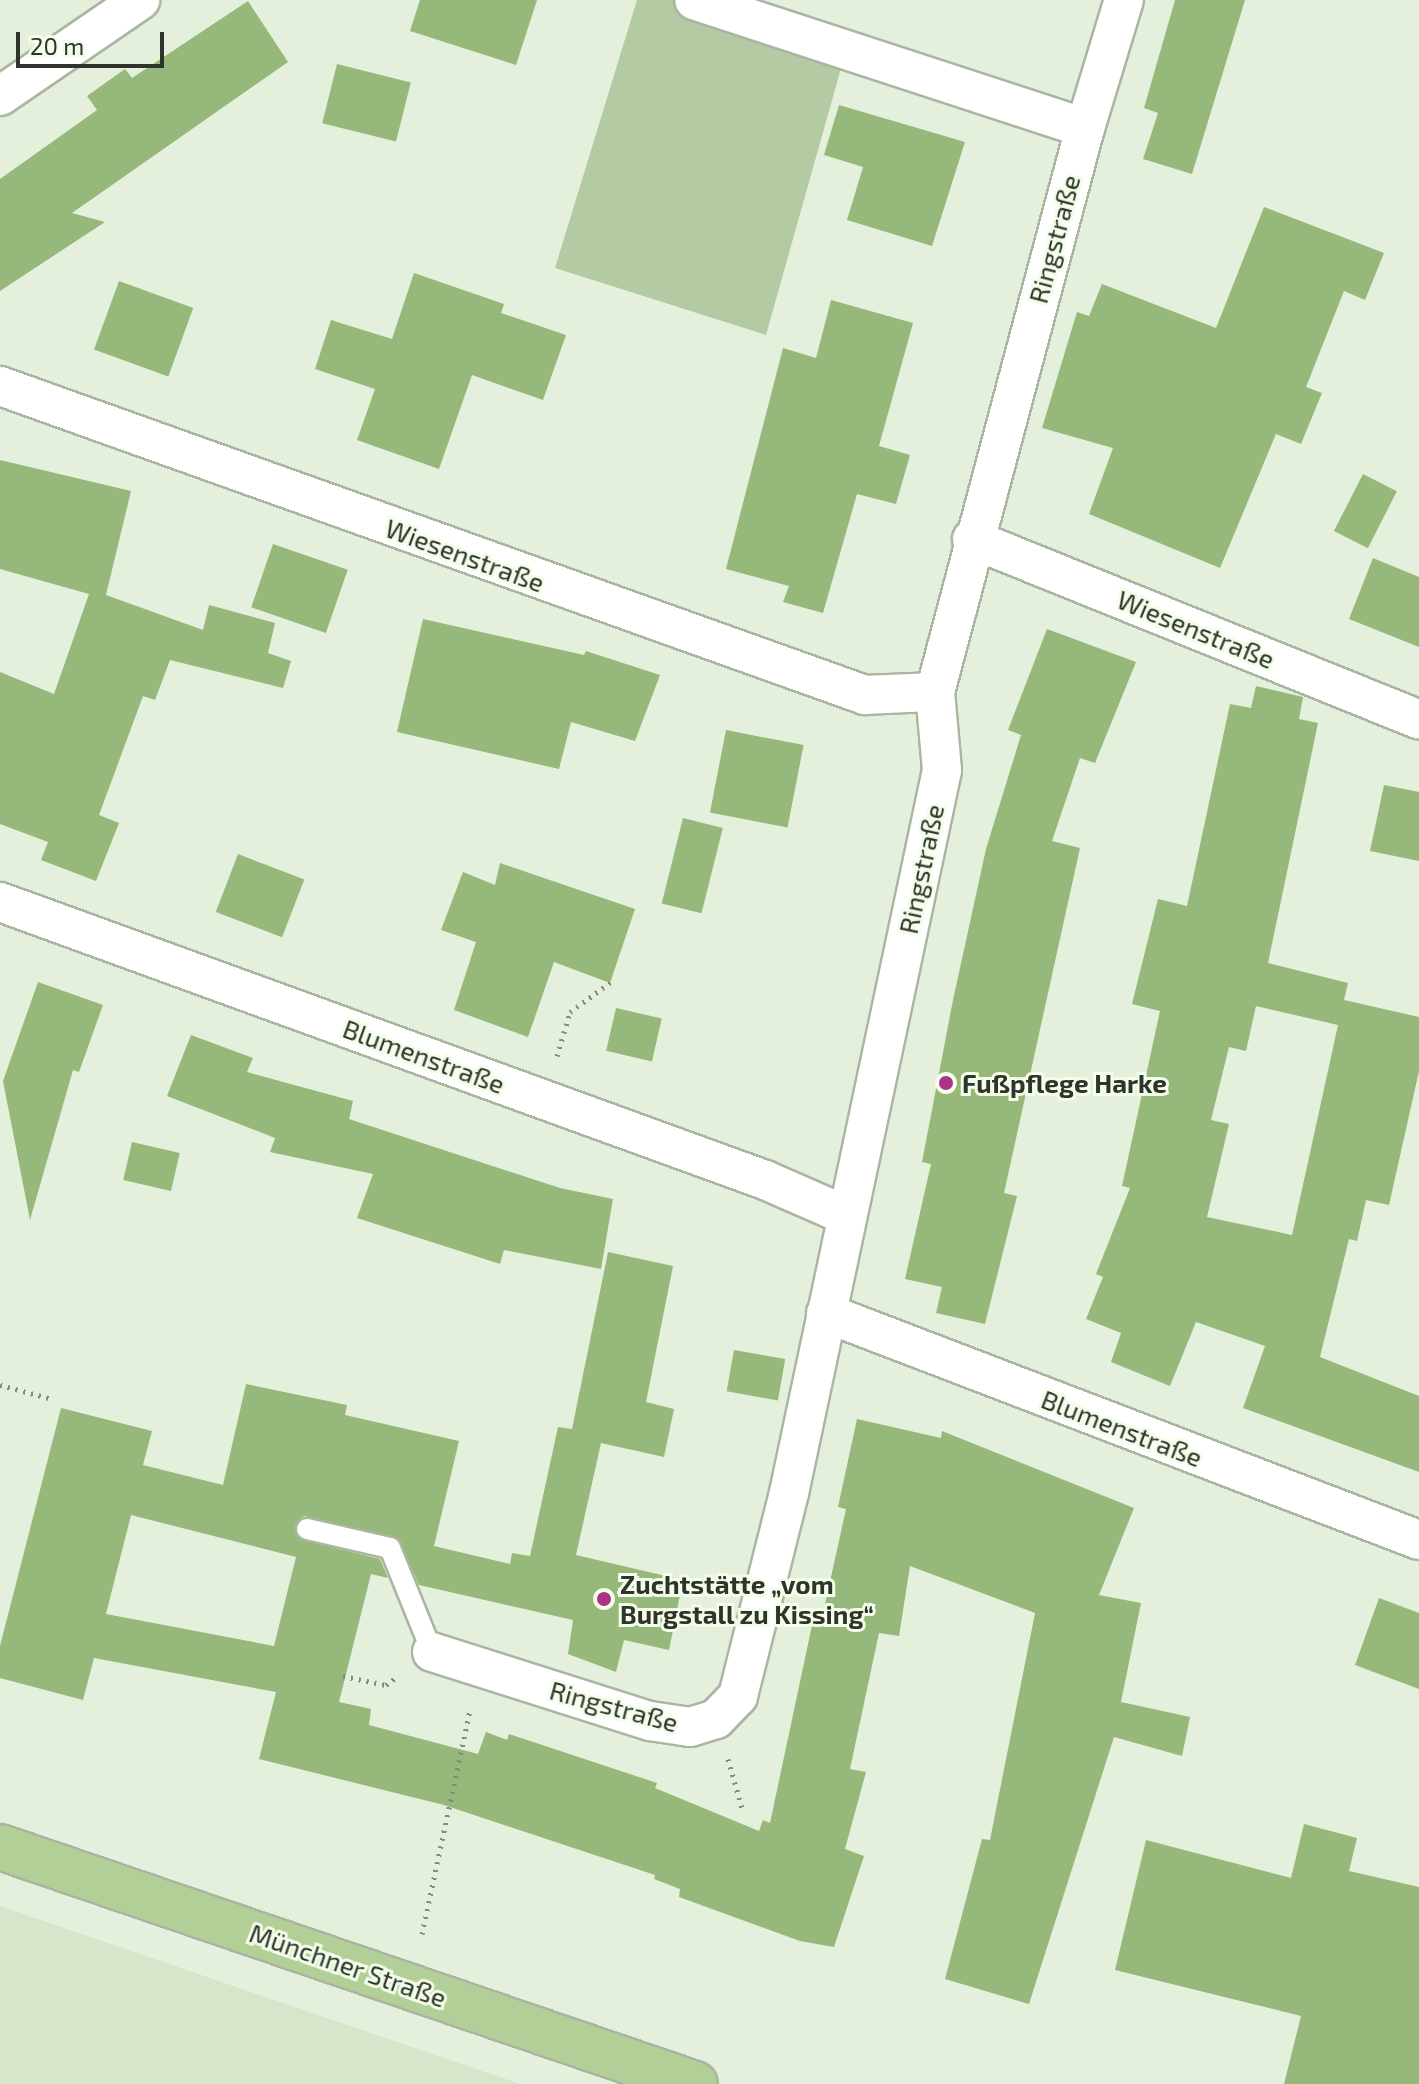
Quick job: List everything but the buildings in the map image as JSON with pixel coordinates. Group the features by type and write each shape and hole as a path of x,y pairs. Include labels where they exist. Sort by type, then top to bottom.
{"main road":[{"name":"Münchner Straße","path":"0,1847 695,2084"}],"street":[{"path":"0,96 140,0"},
{"path":"694,0 1085,128"},
{"name":"Ringstraße","path":"432,1652 650,1721 690,1727 716,1719 738,1696 750,1659 942,770 935,692 972,539 1085,128 1124,0"},
{"name":"Wiesenstraße","path":"0,386 865,695 935,692"},
{"name":"Wiesenstraße","path":"972,539 1419,720"},
{"name":"Blumenstraße","path":"0,902 545,1100 845,1215"},
{"name":"Blumenstraße","path":"826,1313 1419,1540"}],"lane":[{"path":"307,1529 390,1548 432,1652"}],"path":[{"path":"545,1100 570,1012 612,981"},
{"path":"0,1385 49,1398"},
{"path":"422,1934 480,1667"}],"shaded area":[{"path":"637,0 680,0 845,54 766,335 555,268"},
{"path":"0,1906 520,2084 0,2084"}],"place":[{"name":"Fußpflege Harke","path":"946,1083"},
{"name":"Zuchtstätte „vom Burgstall zu Kissing“","path":"604,1599"}]}
